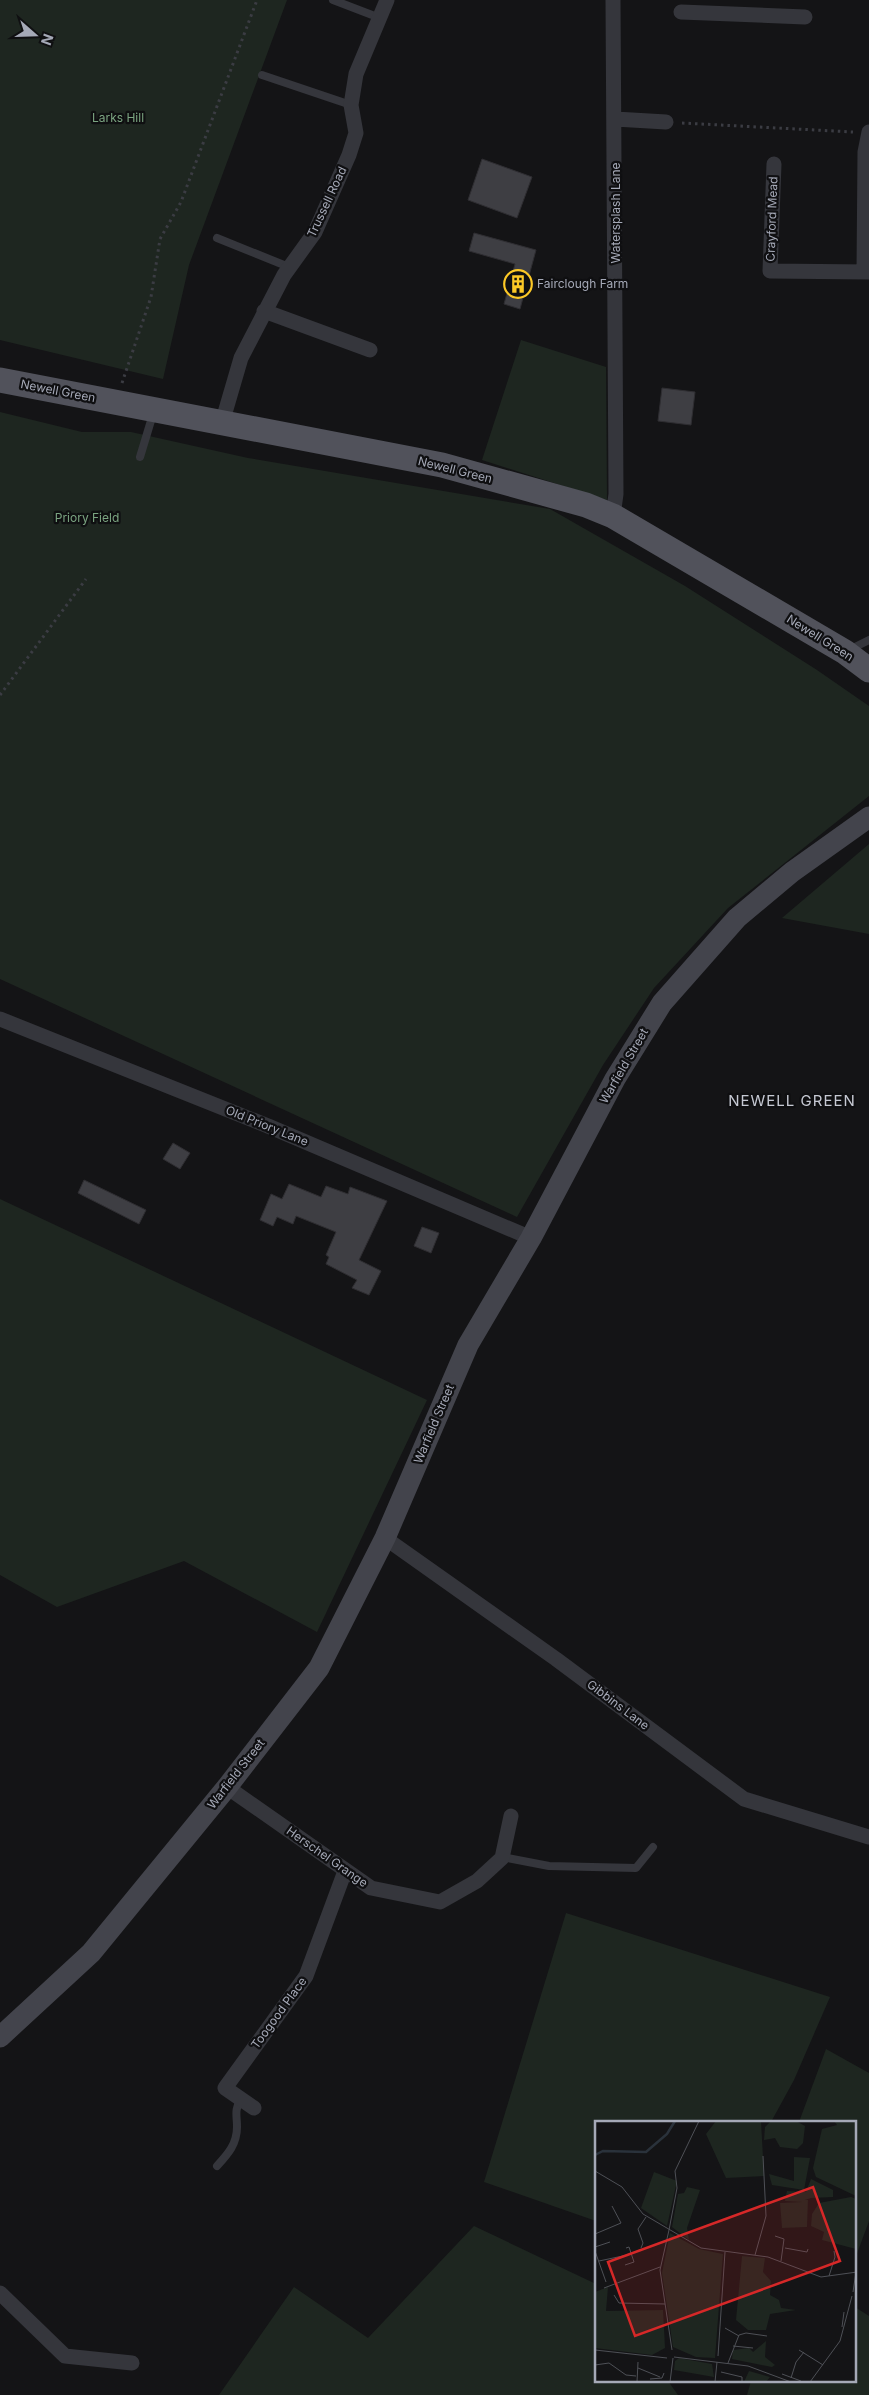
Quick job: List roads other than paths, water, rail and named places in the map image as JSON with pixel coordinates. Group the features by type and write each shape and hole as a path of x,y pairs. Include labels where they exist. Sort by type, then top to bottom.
{"main road":[{"name":"Newell Green","path":"0,380 442,465 586,505 613,516 846,652 869,670"},
{"name":"Warfield Street","path":"0,2037 91,1953 227,1787 319,1668 385,1538 468,1345 531,1238 615,1079 662,1003 737,918 792,872 869,817"}],"street":[{"name":"Trussell Road","path":"222,423 241,358 264,311 290,267 316,232 348,155 356,132 351,105 356,74 387,0"},
{"name":"Watersplash Lane","path":"613,0 616,494 613,516"},
{"path":"681,12 735,7 805,17"},
{"path":"615,119 666,122"},
{"name":"Crayford Mead","path":"774,164 770,271 867,272 865,132"},
{"path":"264,311 370,350"},
{"name":"Old Priory Lane","path":"0,1019 268,1126 531,1238"},
{"name":"Gibbins Lane","path":"385,1538 556,1659 744,1799 869,1838"},
{"name":"Herschel Grange","path":"227,1787 371,1888 440,1902 477,1881 502,1857"},
{"path":"502,1857 511,1816"},
{"name":"Toogood Place","path":"254,2108 225,2088 306,1976 345,1871"},
{"path":"0,2293 65,2356 132,2363"}],"lane":[{"path":"333,0 380,18"},
{"path":"262,75 351,105"},
{"path":"216,238 290,267"},
{"path":"140,457 154,410"},
{"path":"846,652 869,640"},
{"path":"502,1857 549,1866 636,1868 654,1847"},
{"path":"217,2166 229,2153 235,2141 237,2127 236,2108 240,2099"}],"place":[{"name":"Fairclough Farm","path":"518,284"}],"district":[{"name":"NEWELL GREEN","path":"792,1101"}],"park label":[{"name":"Larks Hill","path":"118,118"},
{"name":"Priory Field","path":"87,518"}]}
